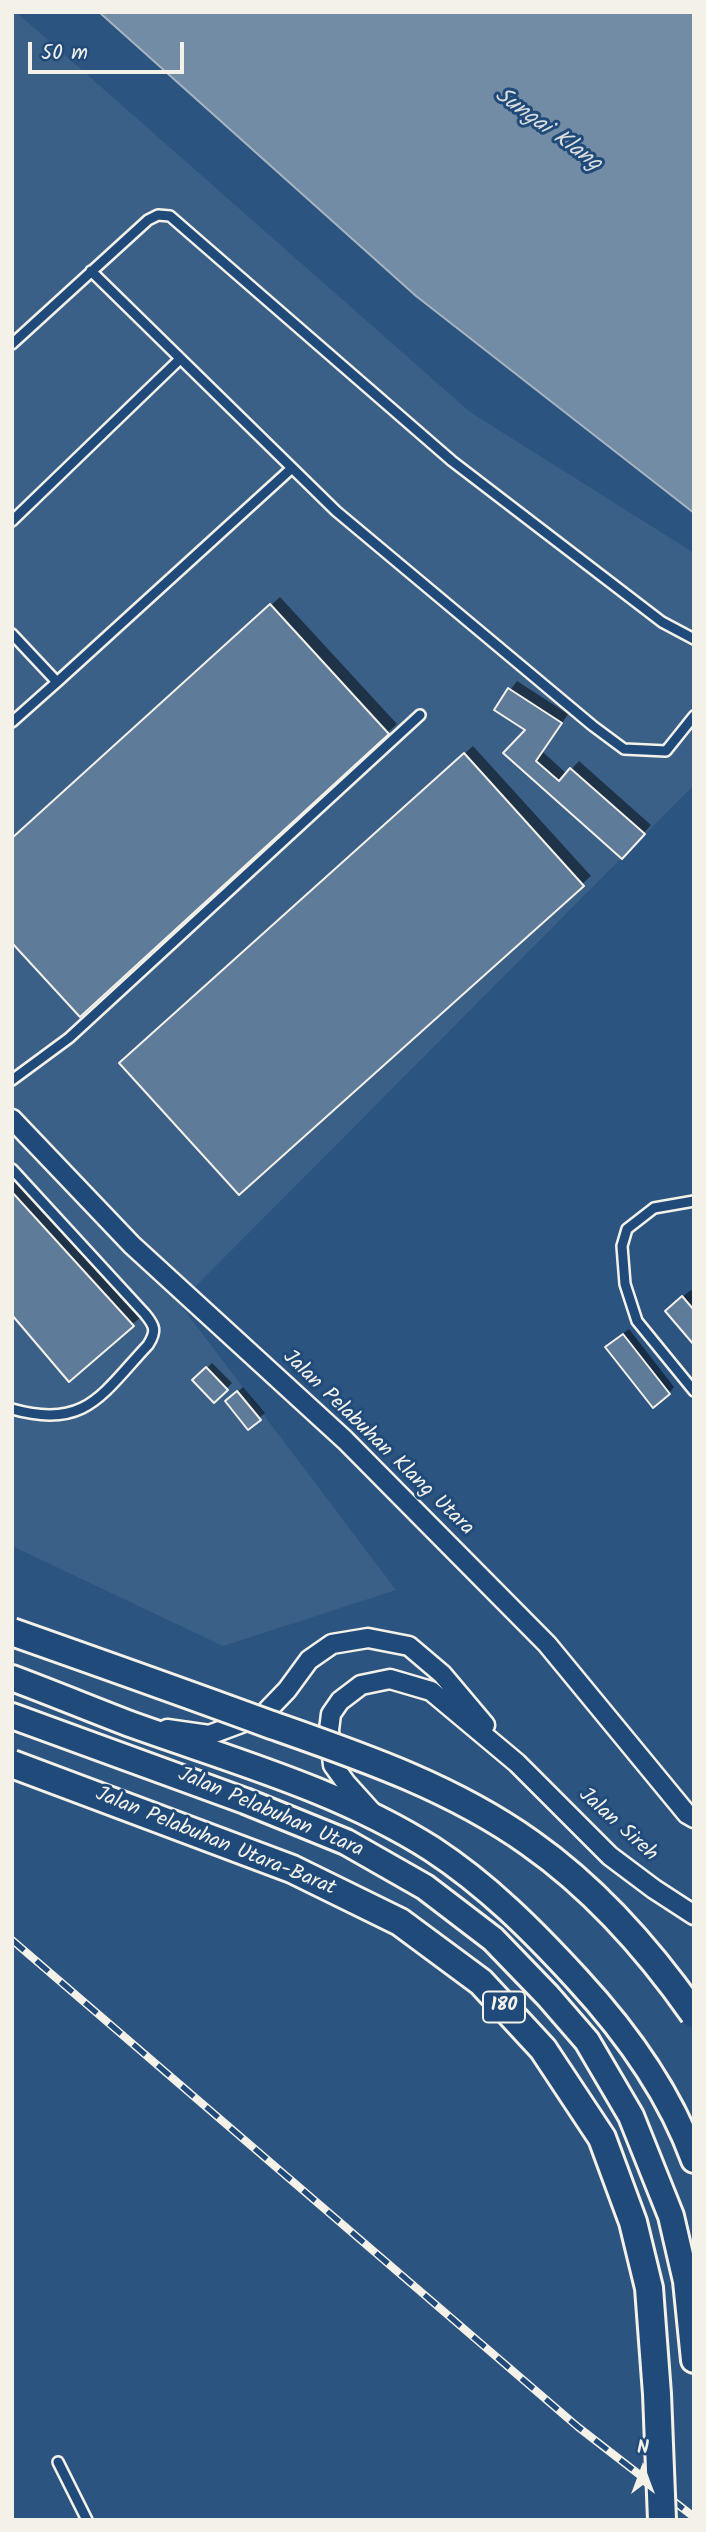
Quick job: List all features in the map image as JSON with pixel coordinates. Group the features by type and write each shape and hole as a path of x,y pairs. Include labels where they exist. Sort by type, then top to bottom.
{"main road":[{"path":"12,1632 369,1759 463,1802 530,1843 584,1886 635,1938 694,2014"},
{"name":"Jalan Pelabuhan Utara","path":"12,1678 319,1791 376,1817 432,1850 482,1885 547,1945 611,2015 667,2098 694,2160"},
{"name":"Jalan Pelabuhan Utara","path":"12,1716 115,1752 333,1837 425,1887 493,1939 587,2041 631,2116 671,2216 686,2281 694,2360"},
{"name":"Jalan Pelabuhan Utara-Barat","path":"12,1765 292,1869 400,1922 481,1982 543,2049 601,2138 633,2222 649,2288 657,2393 662,2520"}],"street":[{"name":"Jalan Pelabuhan Klang Utara","path":"12,1119 132,1245 345,1440 547,1644 687,1814 694,1818"},
{"path":"130,1723 209,1735 263,1715 288,1690 309,1660 332,1644 368,1638 410,1646 442,1674 517,1763"},
{"path":"376,1817 333,1765 329,1730 331,1714 340,1701 361,1685 390,1679 431,1691 517,1763"},
{"name":"Jalan Sireh","path":"517,1763 610,1856 654,1889 694,1914"}],"lane":[{"path":"12,344 148,220 158,215 170,216 452,461 662,622 694,639"},
{"path":"91,271 335,511 624,749 666,751 694,716"},
{"path":"12,521 180,359"},
{"path":"12,722 292,468"},
{"path":"12,634 57,682"},
{"path":"12,1080 69,1038 421,715"},
{"path":"12,1169 145,1314 154,1326 155,1334 95,1402 78,1411 34,1415 12,1409"},
{"path":"694,1201 654,1208 627,1228 622,1247 625,1284 637,1321 694,1391"},
{"path":"58,2462 87,2520"}],"shaded area":[{"path":"12,12 16,12 470,412 694,553 694,785 179,1303 396,1590 223,1646 12,1546"}],"water":[{"name":"Sungai Klang","path":"99,12 694,12 694,513 416,296"}],"building":[{"path":"270,604 389,734 80,1017 12,943 12,838"},
{"path":"508,688 562,723 536,761 559,781 570,768 645,834 622,859 503,753 525,730 494,710"},
{"path":"464,753 584,886 239,1195 119,1063"},
{"path":"12,1192 134,1326 69,1382 12,1315"},
{"path":"682,1296 694,1310 694,1345 665,1311"},
{"path":"623,1334 670,1394 653,1408 605,1347"},
{"path":"206,1367 228,1390 214,1403 192,1380"},
{"path":"237,1391 261,1420 248,1430 225,1401"}],"railway":[{"path":"12,1940 578,2427 694,2517"}]}
